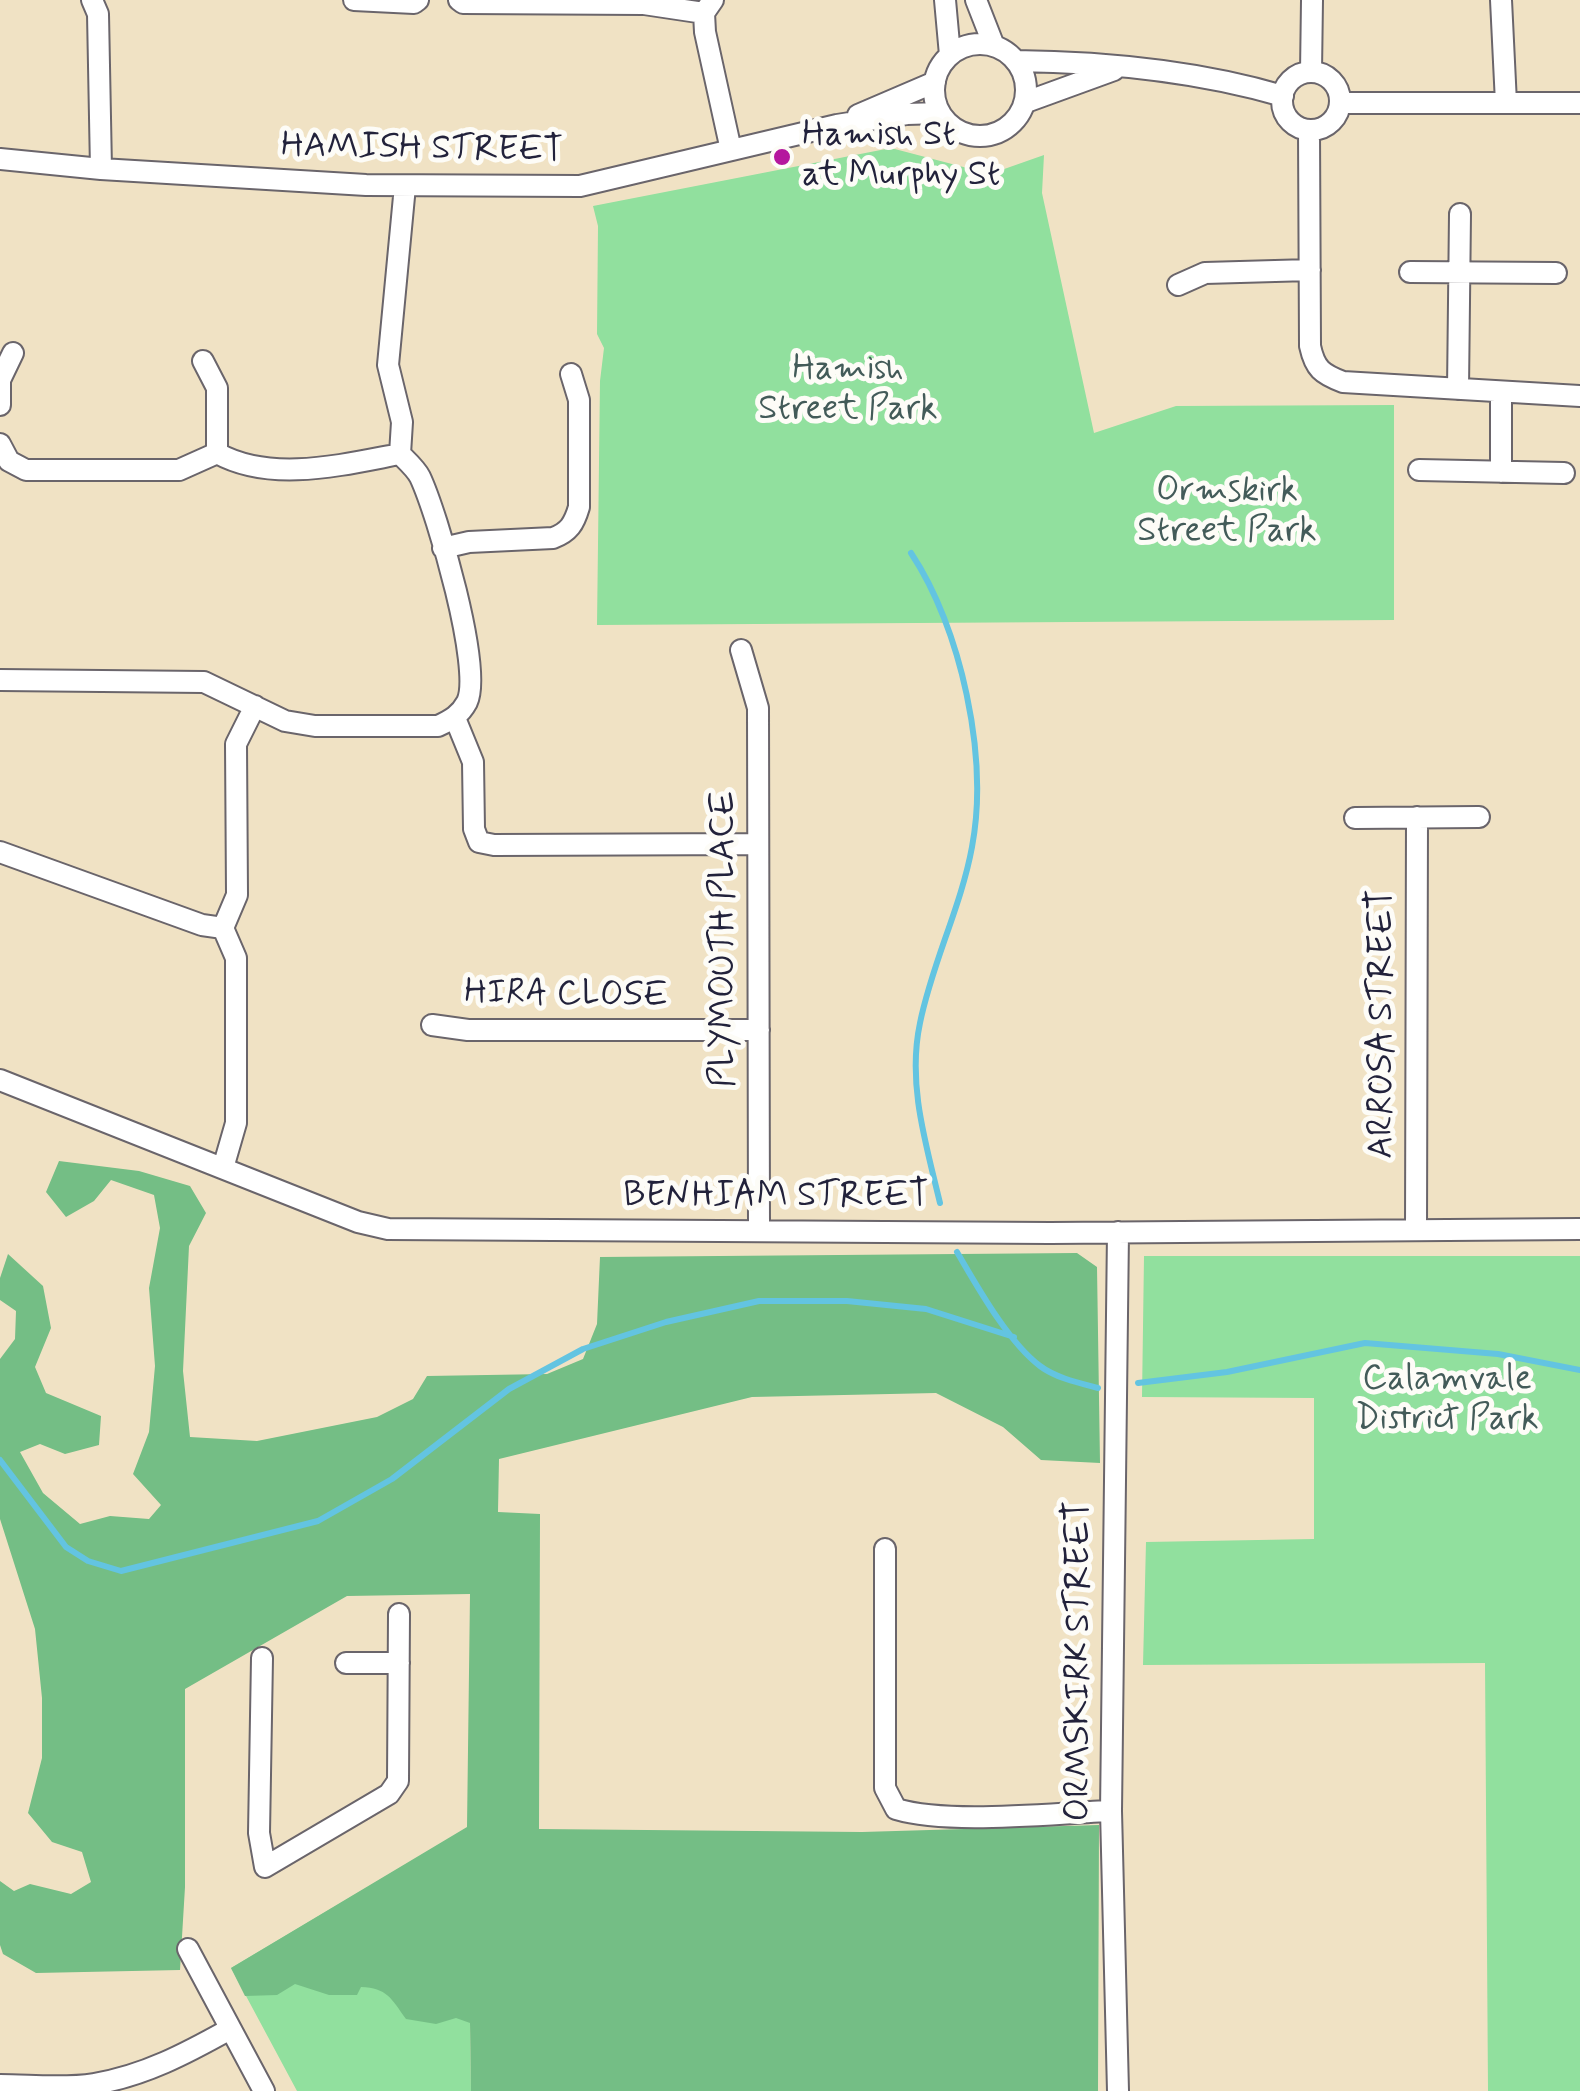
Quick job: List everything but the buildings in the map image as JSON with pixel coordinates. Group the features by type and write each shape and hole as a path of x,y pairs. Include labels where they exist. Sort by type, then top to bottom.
{"street":[{"path":"92,0 98,14 101,169"},
{"path":"354,0 418,0"},
{"path":"459,0 709,7 704,32 731,150"},
{"path":"945,0 950,55"},
{"path":"976,0 994,46"},
{"path":"1311,72 1312,0"},
{"path":"1501,0 1506,102"},
{"path":"979,44 994,46 1016,61 1027,88 1026,102 1008,128 979,137 950,126 934,98 940,67 950,55 979,44"},
{"path":"1016,61 1060,61 1169,72 1283,96"},
{"path":"1026,102 1121,68"},
{"path":"1311,72 1335,85 1340,103 1333,120 1309,130 1300,128 1286,115 1283,96 1293,79 1311,72"},
{"name":"HAMISH STREET","path":"837,125 935,82"},
{"path":"1340,103 1580,104"},
{"name":"HAMISH STREET","path":"0,159 101,169 405,186 580,186 837,125 940,113"},
{"path":"1309,130 1310,346 1314,364 1322,374 1343,382 1580,396"},
{"path":"0,680 204,682 285,721 315,726 438,726 455,718 468,699 470,674 462,614 419,474 400,454 402,422 388,365 405,186"},
{"path":"1458,389 1460,214"},
{"path":"1178,286 1206,272 1310,270"},
{"path":"1410,272 1556,273"},
{"path":"0,405 0,380 13,353"},
{"path":"203,361 218,388 216,453"},
{"path":"443,548 469,542 553,538 565,533 574,522 578,508 579,400 572,374"},
{"path":"1501,392 1501,472"},
{"path":"4,452 26,470 179,470 216,453"},
{"path":"216,453 240,466 294,469 329,468 400,454"},
{"path":"1419,470 1564,473"},
{"name":"PLYMOUTH PLACE","path":"742,650 758,708 759,1229"},
{"path":"223,1168 236,1123 236,958 223,928 238,895 236,744 255,706"},
{"path":"455,718 473,762 474,829 479,842 758,844"},
{"path":"1356,818 1479,817"},
{"name":"ARROSA STREET","path":"1416,1230 1417,818"},
{"path":"0,852 202,925 223,928"},
{"name":"HIRA CLOSE","path":"432,1025 468,1030 759,1030"},
{"name":"BENHIAM STREET","path":"0,1080 358,1222 388,1230 1580,1229"},
{"name":"ORMSKIRK STREET","path":"1118,1232 1112,1812 1118,2091"},
{"path":"885,1549 884,1788 896,1809 912,1814 970,1815 1112,1812"},
{"path":"262,1658 258,1833 265,1867 390,1794 398,1781 399,1614"},
{"path":"346,1663 398,1663"},
{"path":"188,1948 264,2091"},
{"path":"0,2085 91,2085 128,2076 165,2064 230,2028"}],"green space":[{"name":"Hamish Street Park","path":"891,148 990,174 1044,155 1042,193 1094,433 1176,406 1394,405 1394,620 597,625 600,381 604,348 597,334 598,226 593,206"},
{"path":"59,1161 139,1171 190,1186 206,1213 189,1246 183,1371 190,1437 257,1441 377,1417 413,1399 427,1376 547,1374 583,1359 597,1324 600,1257 1077,1253 1097,1267 1100,1463 1041,1460 1003,1427 936,1393 752,1397 499,1459 498,1512 540,1514 539,1829 862,1832 1099,1825 1098,2091 471,2091 470,2023 456,2018 436,2024 406,2019 388,1996 370,1988 361,1987 357,1995 329,1995 295,1984 277,1995 245,1996 231,1968 467,1827 470,1594 347,1596 185,1689 185,1887 180,1970 36,1973 3,1954 0,1881 14,1891 30,1884 71,1894 91,1882 82,1852 52,1842 28,1813 42,1758 42,1698 35,1629 0,1519 0,1359 15,1339 16,1311 0,1300 0,1278 8,1254 43,1286 51,1328 35,1367 46,1393 101,1416 99,1445 65,1454 40,1444 20,1452 43,1493 80,1524 110,1516 149,1519 161,1505 133,1474 149,1432 155,1366 149,1288 160,1228 154,1195 111,1180 94,1201 66,1217 46,1192"},
{"name":"Calamvale District Park","path":"1144,1256 1580,1256 1580,2091 1488,2091 1485,1663 1143,1665 1146,1542 1314,1539 1314,1398 1142,1397"},
{"path":"467,1828 471,2091 297,2091 231,1968"}],"waterway":[{"path":"911,553 929,583 957,655 967,694 977,774 972,847 925,1001 917,1046 920,1114 940,1203"},
{"path":"957,1252 994,1313 1028,1356 1053,1374 1098,1388"},
{"path":"0,1460 66,1547 88,1561 121,1571 318,1521 392,1479 509,1389 583,1349 666,1322 759,1301 847,1301 926,1309 1014,1337"},
{"path":"1138,1383 1227,1372 1365,1343 1498,1354 1580,1370"}],"place":[{"name":"Hamish St at Murphy St","path":"782,157"}],"park label":[{"name":"Ormskirk Street Park","path":"1227,513"}]}
